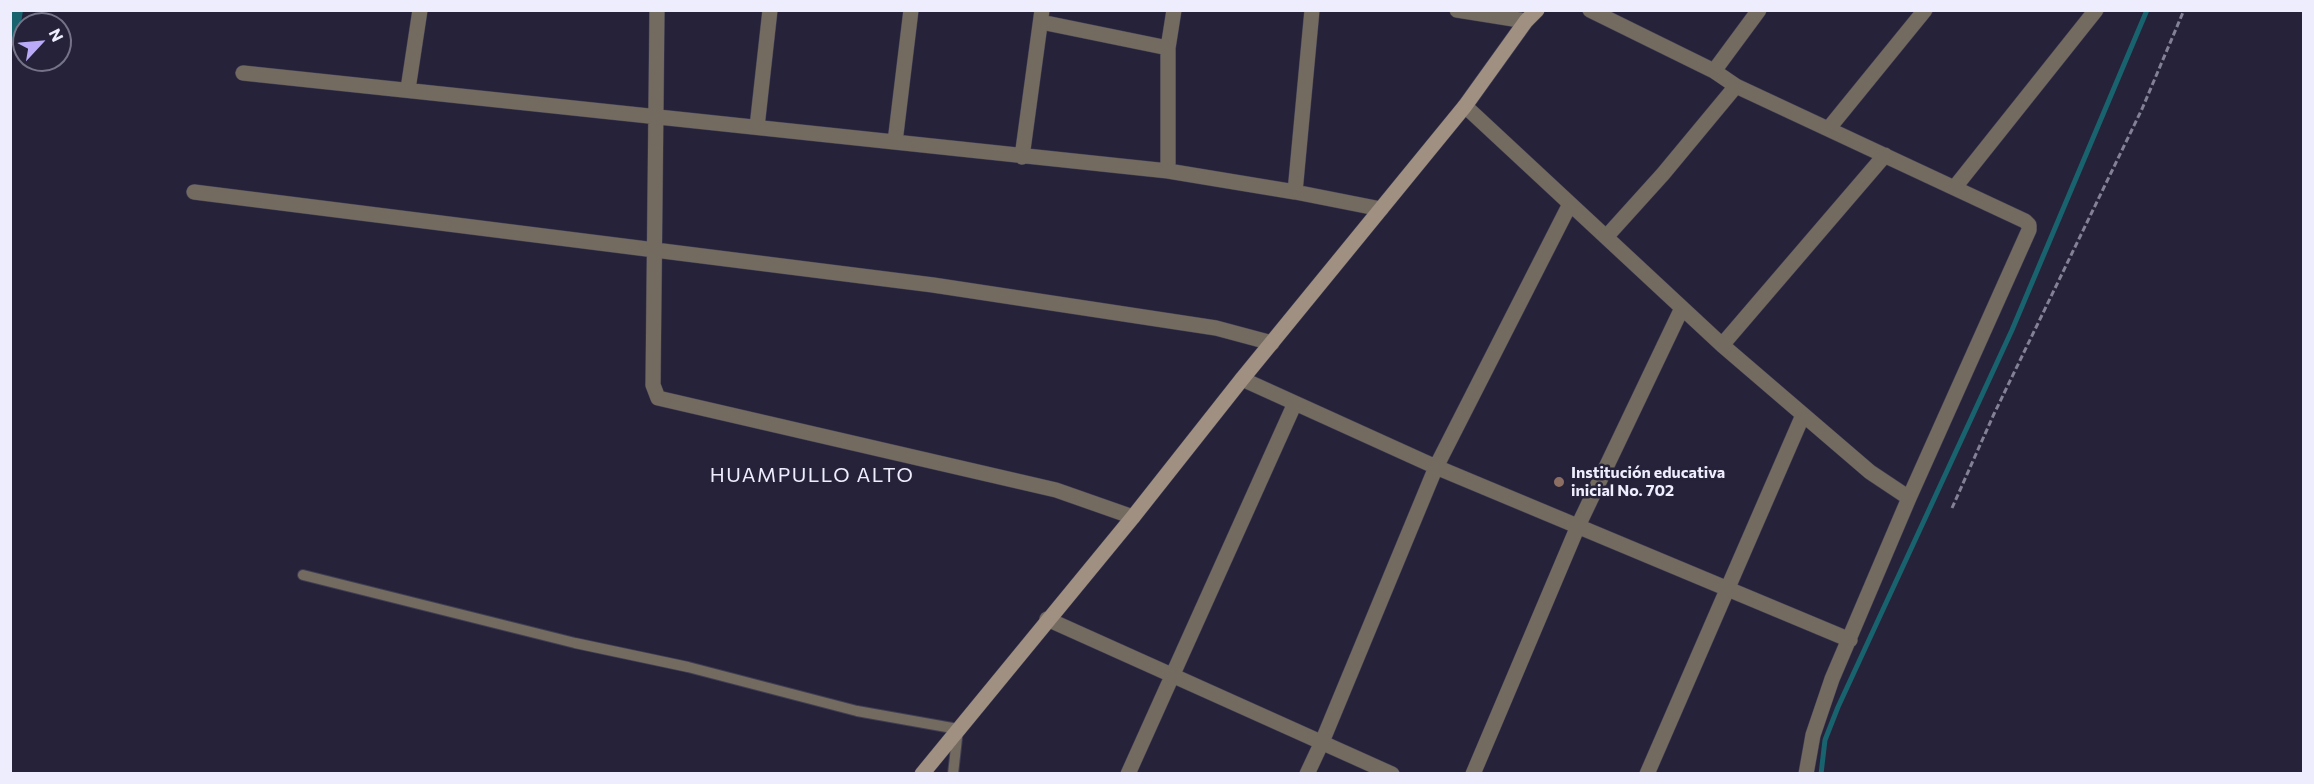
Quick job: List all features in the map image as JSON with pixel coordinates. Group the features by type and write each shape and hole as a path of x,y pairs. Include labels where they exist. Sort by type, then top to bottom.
{"main road":[{"path":"922,774 1465,106 1532,16"}],"street":[{"path":"408,89 420,10"},
{"path":"657,10 653,385 658,398 1056,490 1133,517"},
{"path":"757,127 770,10"},
{"path":"895,142 911,10"},
{"path":"1168,171 1168,48 1174,10"},
{"path":"1295,192 1312,10"},
{"path":"1457,10 1532,16"},
{"path":"1590,10 1714,71 1736,86 2025,220 2029,225 2030,230 1909,498 1822,706 1813,735 1806,774"},
{"path":"1714,71 1759,10"},
{"path":"1829,128 1925,10"},
{"path":"1955,187 2096,10"},
{"path":"1022,157 1041,16 1168,48"},
{"path":"243,73 657,115 1022,157 1168,171 1381,209"},
{"path":"1607,236 1663,174 1736,86"},
{"path":"1465,106 1722,345 1870,472 1909,498"},
{"path":"1722,345 1885,155"},
{"path":"194,192 933,285 1204,326 1272,343"},
{"path":"1307,774 1436,467 1570,204"},
{"path":"1473,774 1578,526 1682,308"},
{"path":"1242,379 1436,467 1850,640"},
{"path":"1128,774 1295,403"},
{"path":"1647,774 1803,415"},
{"path":"1047,620 1392,774"}],"lane":[{"path":"303,574 575,643 688,667 857,711 958,729 953,774"}],"path":[{"path":"1952,508 1993,416 2142,109 2184,10"}],"waterway":[{"path":"10,35 14,10"},
{"path":"1821,774 1825,740 1838,707 2012,330 2147,10"}],"place":[{"name":"Institución educativa inicial No. 702","path":"1559,482"}],"district":[{"name":"HUAMPULLO ALTO","path":"812,475"}]}
